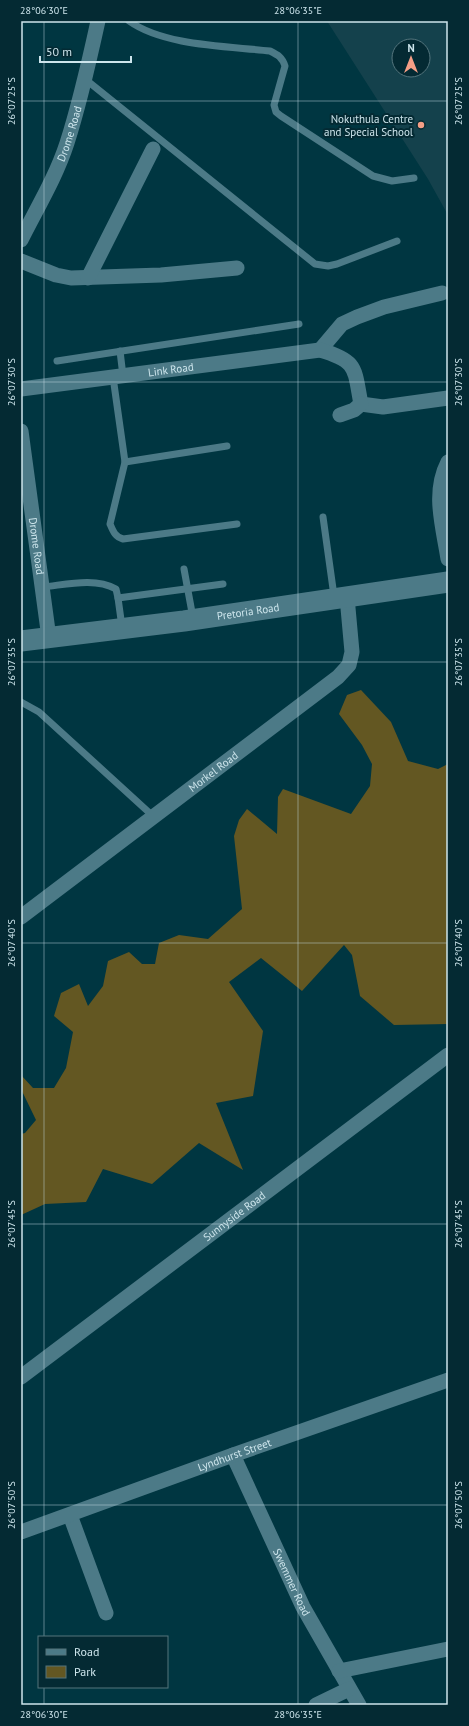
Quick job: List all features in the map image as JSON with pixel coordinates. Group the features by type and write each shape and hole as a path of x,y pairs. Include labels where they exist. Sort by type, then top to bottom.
{"main road":[{"name":"Pretoria Road","path":"21,641 194,620 448,582"}],"street":[{"name":"Drome Road","path":"21,240 61,159 67,143 85,79 98,21"},
{"path":"88,278 153,148"},
{"path":"21,261 64,277 88,278 161,275 236,268"},
{"path":"361,404 354,370 346,359 320,350 342,324 384,307 442,293"},
{"name":"Link Road","path":"21,389 320,350"},
{"path":"340,415 354,410 361,404 384,407 448,398"},
{"name":"Drome Road","path":"21,431 22,448 48,638"},
{"path":"448,462 443,471 439,496 448,558"},
{"name":"Morkel Road","path":"21,917 338,677 345,670 349,665 352,652 340,598"},
{"name":"Sunnyside Road","path":"21,1377 448,1055"},
{"name":"Lyndhurst Street","path":"21,1532 233,1454 448,1380"},
{"name":"Swemmer Road","path":"233,1454 303,1607 349,1690 359,1705"},
{"path":"70,1515 106,1613"},
{"path":"339,1672 448,1649"},
{"path":"316,1705 349,1690"}],"lane":[{"path":"129,21 141,29 165,38 270,51 278,55 283,59 284,66 274,105 276,112 280,116 373,176 392,181 414,178"},
{"path":"85,79 315,264 328,266 337,264 397,241"},
{"path":"57,361 299,324"},
{"path":"120,351 118,376 125,462 110,524 113,532 118,538 123,539 236,524"},
{"path":"125,462 227,446"},
{"path":"323,517 340,598"},
{"path":"184,569 194,620"},
{"path":"42,588 99,583 116,589 123,629"},
{"path":"118,598 223,584"},
{"path":"21,702 39,712 154,817"}],"shaded area":[{"name":"Nokuthula Centre and Special School","path":"327,21 448,21 448,215 428,179"}],"green space":[{"path":"361,690 391,722 408,761 438,769 448,764 448,1024 394,1025 360,996 352,955 344,945 302,991 261,958 229,982 263,1031 253,1096 216,1103 243,1170 199,1143 152,1184 103,1169 86,1202 45,1204 21,1215 21,1134 25,1133 36,1120 21,1089 21,1075 33,1088 54,1088 66,1068 73,1032 54,1016 61,993 79,984 88,1006 103,986 108,961 129,952 142,964 155,964 159,943 179,935 208,939 242,909 234,836 239,820 247,809 277,834 278,797 283,789 351,814 370,786 372,764 362,745 339,714 347,695"}],"place":[{"name":"Nokuthula Centre and Special School","path":"421,125"}]}
